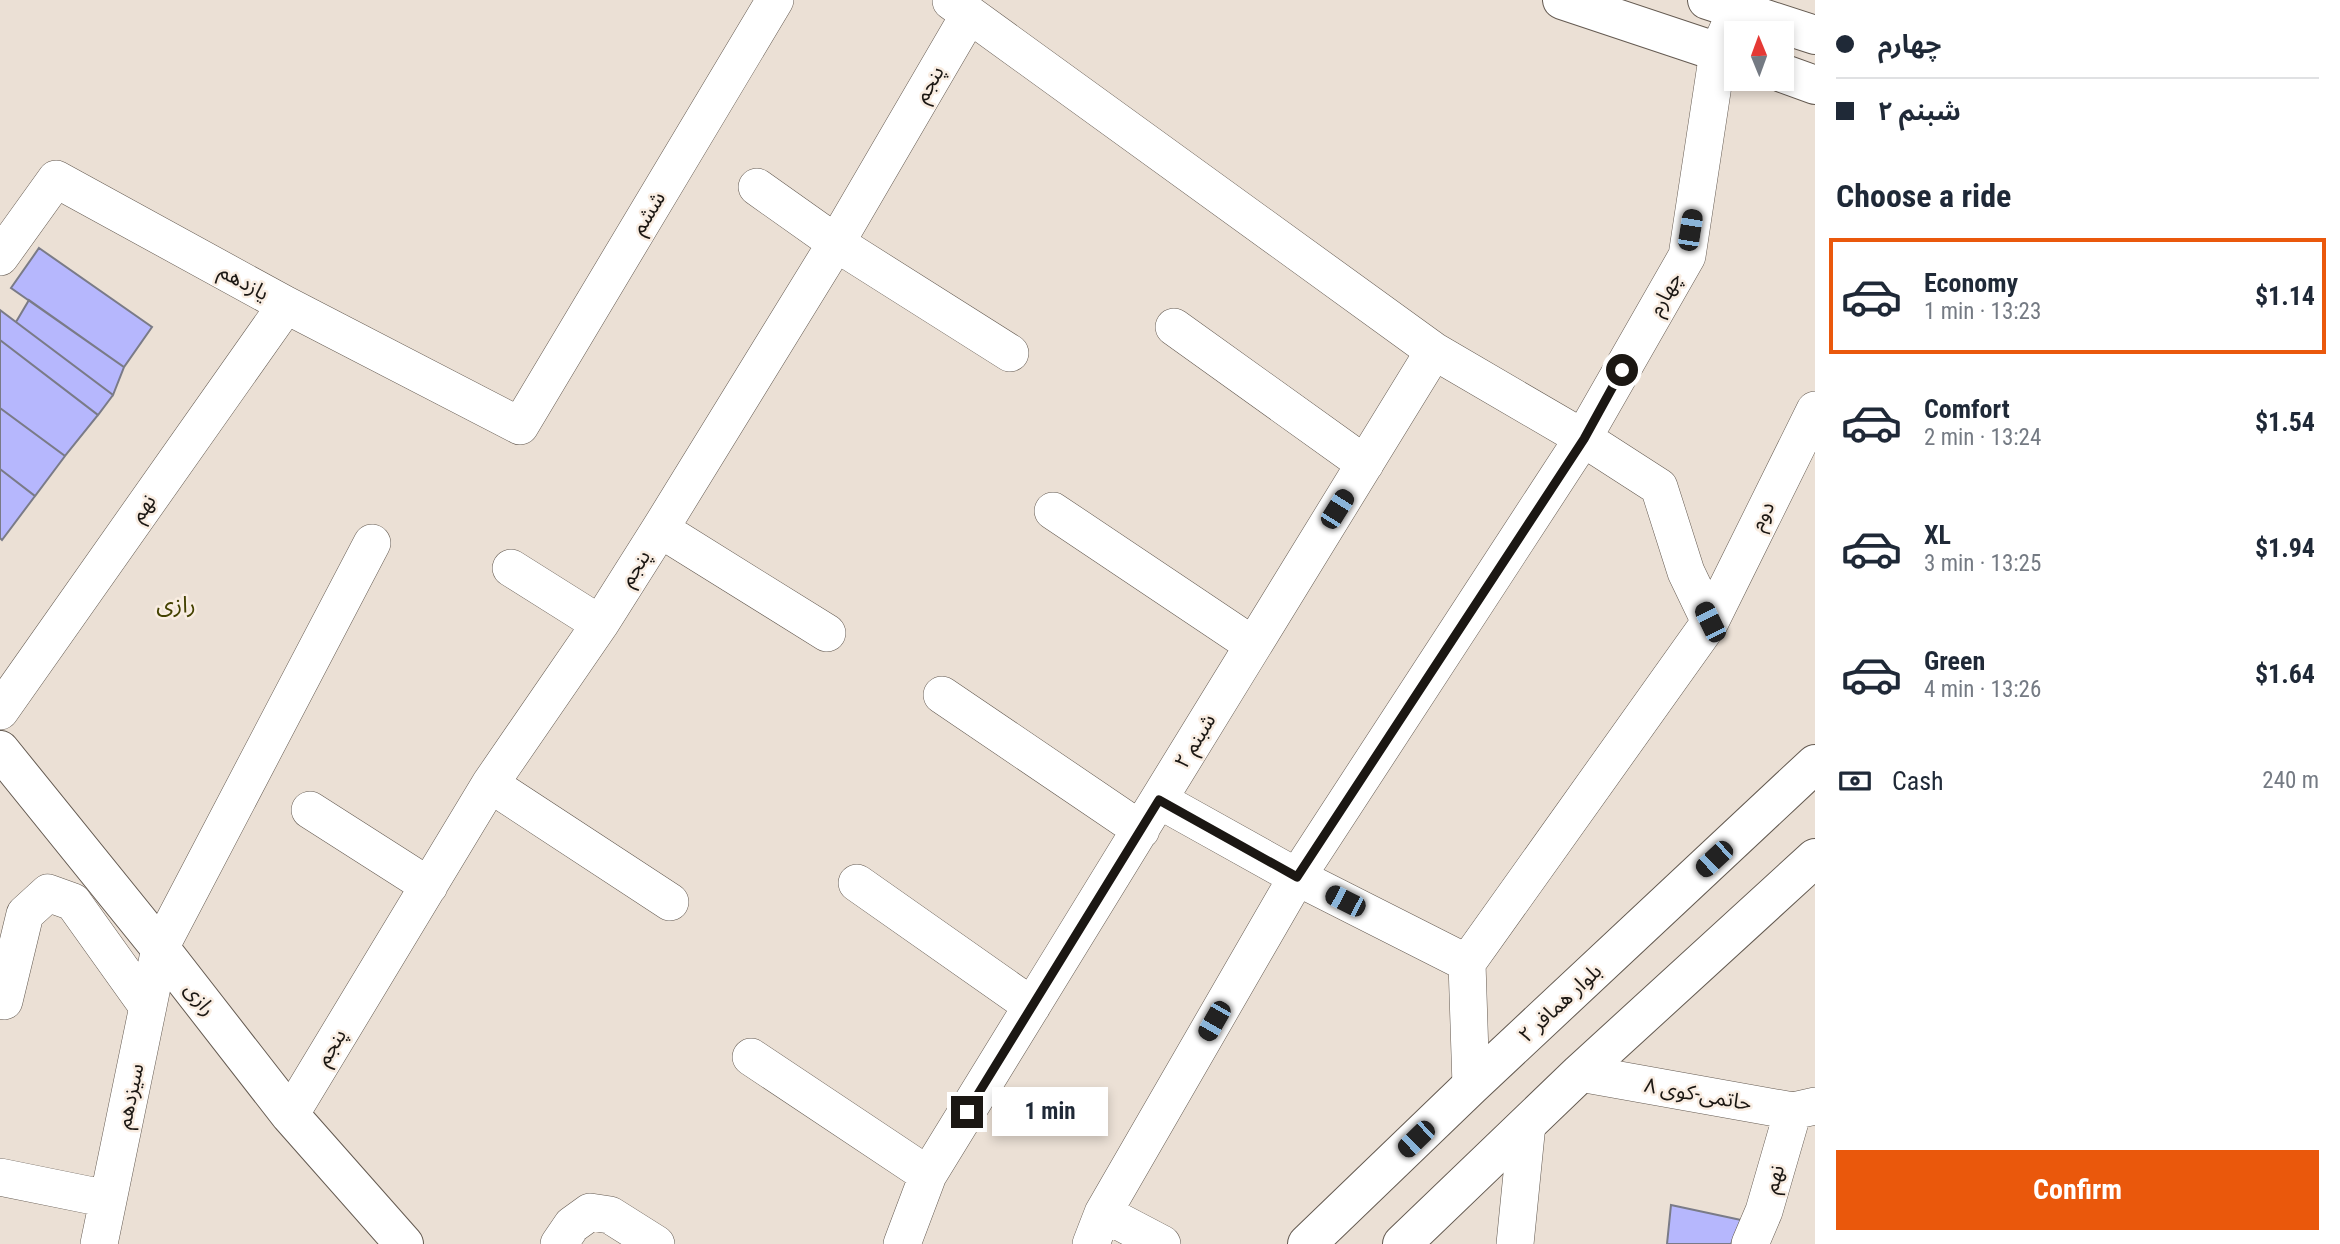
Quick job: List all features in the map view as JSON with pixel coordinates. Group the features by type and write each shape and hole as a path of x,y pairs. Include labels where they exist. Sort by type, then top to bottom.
{"main road":[{"path":"1562,0 1724,54"},
{"path":"1728,4 1815,35"},
{"path":"1794,78 1815,85"},
{"name":"رازی","path":"0,750 160,948 290,1115 404,1244"},
{"name":"بلوار همافر ۲","path":"1307,1244 1471,1086 1815,764"},
{"path":"1402,1244 1580,1073 1815,858"}],"street":[{"name":"ششم","path":"520,426 775,0"},
{"name":"پنجم","path":"290,1115 490,784 600,624 836,243 960,8"},
{"path":"960,8 1434,351 1584,439 1659,487 1686,572 1710,622"},
{"name":"چهارم","path":"1097,1229 1297,877 1584,439 1686,256 1724,70"},
{"name":"یازدهم","path":"0,257 56,179 286,305 520,426"},
{"path":"757,187 836,243 1010,353"},
{"name":"نهم","path":"0,711 286,305"},
{"path":"1174,327 1365,464"},
{"name":"شبنم ۲","path":"902,1244 928,1175 1434,351"},
{"name":"دوم","path":"1466,963 1710,622 1815,410"},
{"path":"1053,511 1254,645"},
{"path":"660,529 827,633"},
{"name":"سیزدهم","path":"99,1244 160,948 372,543"},
{"path":"511,568 600,624"},
{"path":"942,695 1150,815 1297,877 1466,963 1471,1086"},
{"path":"490,784 670,902"},
{"path":"310,810 429,886"},
{"path":"857,883 1032,1006"},
{"path":"4,1001 25,914 48,893 73,902 148,1007"},
{"path":"751,1057 928,1175"},
{"name":"حاتمی-کوی ۸","path":"1580,1073 1804,1109"},
{"name":"نهم","path":"1750,1244 1804,1109"},
{"path":"1515,1244 1527,1124"},
{"path":"0,1177 108,1199"},
{"path":"559,1244 572,1226 590,1212 610,1215 656,1244"},
{"path":"1097,1229 1162,1244"}],"building":[{"path":"39,248 152,327 124,367 11,288"},
{"path":"29,300 124,367 113,395 16,322"},
{"path":"0,310 113,395 98,415 0,340"},
{"path":"0,340 98,415 65,456 0,408"},
{"path":"0,408 65,456 35,496 0,469"},
{"path":"0,469 35,496 2,540 0,538"},
{"path":"1671,1205 1741,1220 1731,1244 1667,1244"}],"district":[{"name":"رازی","path":"176,604"}],"route":[{"path":"967,1112 1159,800 1297,877 1584,439 1622,370"}]}
